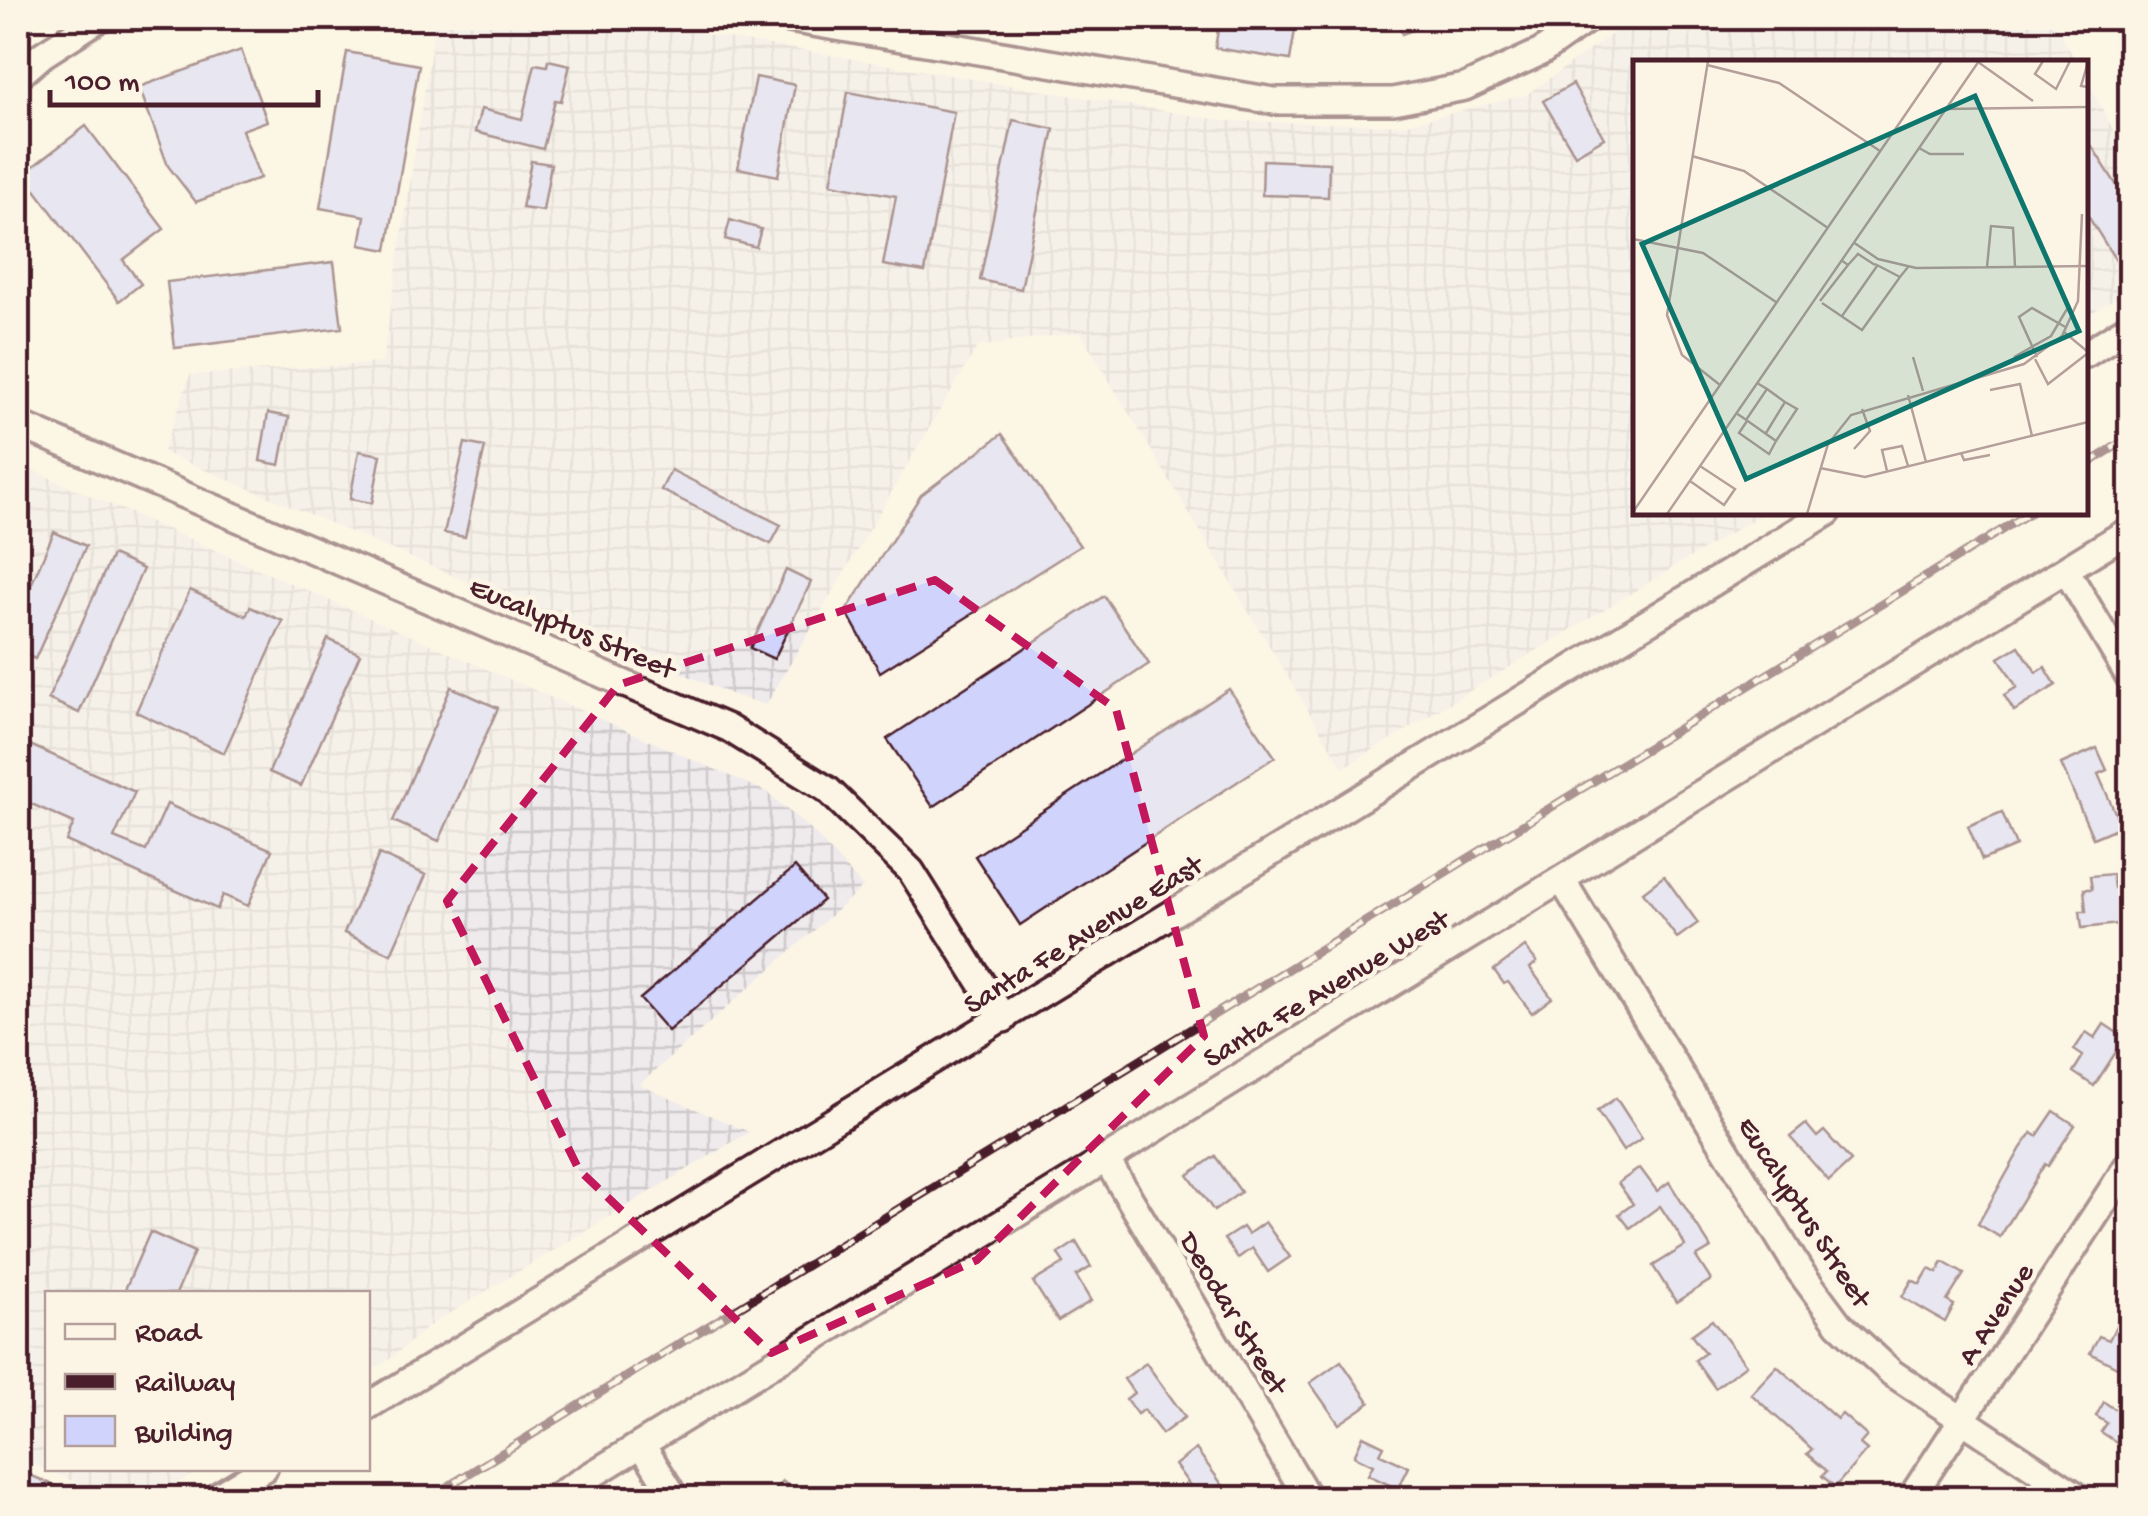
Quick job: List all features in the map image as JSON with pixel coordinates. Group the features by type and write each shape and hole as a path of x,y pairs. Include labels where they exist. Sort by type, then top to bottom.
{"street":[{"path":"18,76 42,55 100,18"},
{"path":"783,18 1274,101 1394,101 1466,87 1542,52 1589,18"},
{"path":"2088,353 2130,326"},
{"name":"Eucalyptus Street","path":"18,424 728,728 828,790 911,871 1004,1019"},
{"name":"Santa Fe Avenue East","path":"370,1405 1823,515"},
{"name":"Santa Fe Avenue West","path":"554,1498 2130,530"},
{"path":"2066,570 2130,678"},
{"name":"Eucalyptus Street","path":"1562,880 1821,1300 1872,1356 1962,1422 2080,1498"},
{"name":"Deodar Street","path":"1106,1159 1308,1498"},
{"name":"A Avenue","path":"1912,1498 2130,1162"},
{"path":"642,1445 675,1498"},
{"path":"214,1498 259,1471"}],"highlighted area":[{"path":"935,580 1116,709 1204,1036 977,1260 771,1353 579,1170 447,901 618,685"}],"shaded area":[{"path":"436,18 608,18 1224,121 1404,125 1526,95 1635,18 2052,18 2075,60 1633,60 1633,515 1760,515 1343,768 1080,332 977,347 766,705 733,695 163,452 190,375 382,363"},
{"path":"2088,83 2130,161 2130,289 2088,315"},
{"path":"18,464 767,792 813,832 863,887 639,1085 749,1132 427,1327 370,1371 370,1291 45,1291 45,1469 18,1457"},
{"path":"50,1471 198,1471 150,1498 100,1498"}],"building":[{"path":"1220,18 1297,18 1290,60 1215,48"},
{"path":"1396,18 1443,18 1444,19 1402,34"},
{"path":"241,50 267,121 242,130 260,178 196,202 168,166 139,87"},
{"path":"347,52 419,65 387,250 360,245 365,216 320,208"},
{"path":"548,60 570,65 561,101 555,100 543,149 475,132 481,109 522,119 535,64 547,66"},
{"path":"756,77 795,85 778,176 738,168"},
{"path":"1573,84 1604,138 1575,155 1543,101"},
{"path":"848,92 954,112 925,272 883,265 896,196 831,184"},
{"path":"1013,120 1054,129 1021,289 980,280"},
{"path":"86,126 164,229 123,260 141,284 119,301 23,174"},
{"path":"2088,140 2130,206 2130,283 2088,216"},
{"path":"1263,160 1329,163 1328,197 1262,195"},
{"path":"531,161 551,164 543,211 522,208"},
{"path":"730,220 761,229 756,247 725,239"},
{"path":"334,262 342,328 175,348 167,282"},
{"path":"268,413 289,417 280,465 260,461"},
{"path":"1002,434 1080,546 880,672 846,611 921,495"},
{"path":"465,443 485,447 465,537 444,533"},
{"path":"359,451 381,455 372,503 350,499"},
{"path":"671,470 781,525 771,544 661,490"},
{"path":"54,532 86,546 35,659 18,651 18,615"},
{"path":"112,555 143,569 79,713 48,699"},
{"path":"786,570 811,582 774,659 750,648"},
{"path":"190,590 246,616 250,607 283,621 224,753 136,712"},
{"path":"1104,596 1149,664 933,807 887,739"},
{"path":"328,639 360,654 301,786 269,772"},
{"path":"2019,646 2036,672 2045,667 2056,685 2014,711 2004,695 2017,687 1999,658"},
{"path":"451,687 498,708 439,841 393,821"},
{"path":"1229,689 1275,757 1020,925 975,856"},
{"path":"30,745 135,792 114,838 146,851 167,804 272,850 248,906 223,895 217,909 66,841 74,823 18,798 18,772"},
{"path":"2097,748 2107,770 2098,774 2121,826 2093,838 2061,764"},
{"path":"2002,812 2016,846 1982,860 1968,826"},
{"path":"379,854 426,875 391,954 344,933"},
{"path":"795,867 823,900 668,1031 640,999"},
{"path":"2112,874 2114,888 2124,887 2128,923 2082,928 2080,911 2086,911 2084,889 2092,889 2090,876"},
{"path":"1664,876 1698,923 1677,938 1643,892"},
{"path":"1525,947 1537,962 1530,968 1552,998 1532,1013 1494,970"},
{"path":"2104,1024 2125,1038 2094,1086 2073,1072 2083,1056 2074,1050 2086,1032 2095,1038"},
{"path":"1616,1098 1642,1138 1623,1151 1597,1111"},
{"path":"2054,1111 2075,1125 2048,1166 2045,1164 2000,1237 1978,1224 2021,1148 2032,1133 2037,1136"},
{"path":"1806,1124 1817,1137 1824,1131 1851,1161 1829,1181 1790,1137"},
{"path":"1215,1156 1241,1192 1214,1211 1188,1175"},
{"path":"1640,1168 1657,1191 1669,1182 1711,1248 1696,1257 1711,1280 1676,1302 1653,1266 1685,1246 1680,1236 1660,1206 1630,1228 1619,1214 1633,1204 1618,1183"},
{"path":"1265,1222 1290,1257 1268,1272 1252,1248 1238,1258 1224,1239 1243,1227 1248,1234"},
{"path":"150,1232 194,1252 177,1291 124,1291"},
{"path":"1076,1242 1091,1267 1076,1276 1091,1301 1058,1321 1033,1282 1064,1263 1058,1254"},
{"path":"1943,1262 1964,1274 1947,1301 1954,1305 1945,1322 1902,1297 1912,1280 1920,1284 1929,1269 1937,1273"},
{"path":"2130,1297 2130,1345 2119,1368 2090,1353 2099,1336 2109,1340"},
{"path":"1712,1320 1746,1365 1715,1388 1695,1360 1705,1353 1691,1335"},
{"path":"1341,1361 1370,1403 1339,1424 1310,1383"},
{"path":"1146,1363 1185,1417 1162,1434 1144,1410 1137,1414 1126,1399 1134,1393 1124,1379"},
{"path":"1777,1366 1837,1419 1842,1414 1867,1436 1860,1444 1867,1450 1835,1487 1822,1476 1827,1471 1807,1454 1812,1449 1751,1394"},
{"path":"2104,1402 2130,1419 2130,1451 2101,1432 2107,1423 2096,1416"},
{"path":"1363,1436 1384,1446 1380,1454 1409,1467 1398,1489 1368,1475 1373,1465 1354,1456"},
{"path":"1196,1449 1232,1498 1199,1498 1175,1465"},
{"path":"18,1470 84,1498 32,1498 18,1492"},
{"path":"782,1481 805,1498 768,1498"}],"railway":[{"path":"2088,464 2130,437"},
{"path":"429,1498 2026,515"}]}
